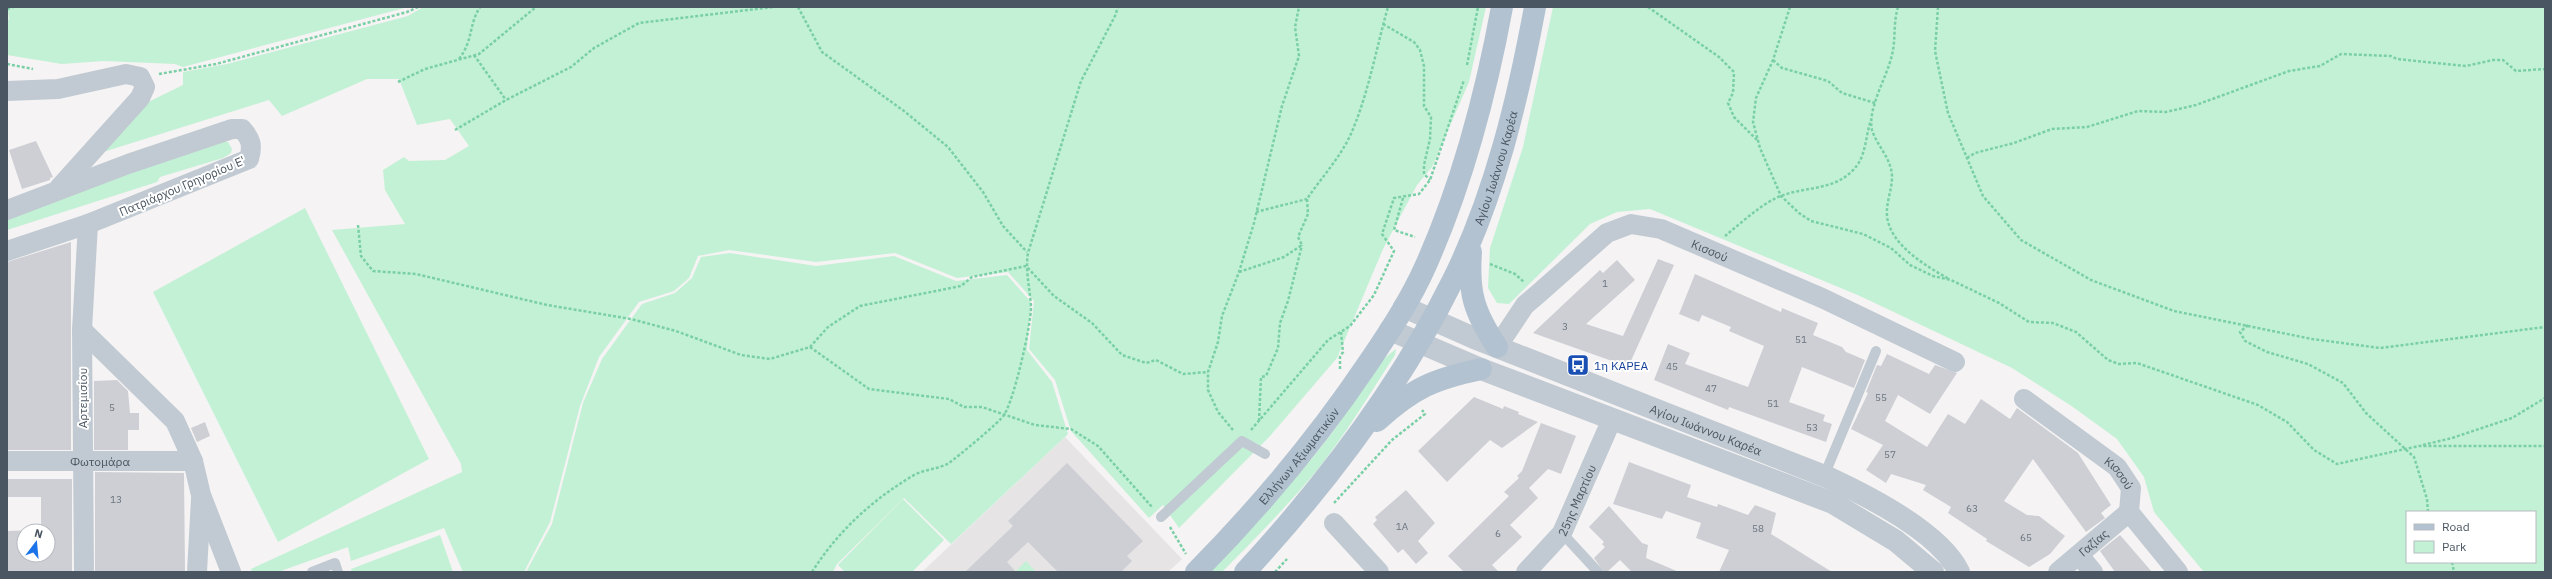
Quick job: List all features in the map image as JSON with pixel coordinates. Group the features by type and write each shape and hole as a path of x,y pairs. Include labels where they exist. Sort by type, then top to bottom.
{"main road":[{"path":"1390,330 1404,307 1425,266 1457,183 1478,113 1502,7"},
{"name":"Αγίου Ιωάννου Καρέα","path":"1418,343 1454,279 1473,234 1508,124 1535,7"},
{"path":"1473,234 1469,281 1474,304 1483,326 1496,347"},
{"name":"Ελλήνων Αξιωματικών","path":"1190,566 1268,496 1330,420 1390,330"},
{"path":"1247,571 1292,521 1352,443 1418,343"},
{"path":"1352,443 1408,394 1431,382 1481,369"}],"street":[{"path":"7,91 58,89 126,74 140,77 145,87 140,98 56,191"},
{"name":"Πατριάρχου Γρηγορίου Ε'","path":"7,210 232,128 242,129 250,139 252,150 249,159 88,224 7,251"},
{"name":"Αρτεμισίου","path":"84,572 82,330 88,224"},
{"name":"Κισσού","path":"1496,347 1525,305 1607,233 1631,224 1661,229 1814,295 1955,362"},
{"name":"Αγίου Ιωάννου Καρέα","path":"1404,307 1496,347 1824,476 1860,493 1931,538 1954,561 1959,572"},
{"path":"82,330 175,421 193,461 201,496 231,572"},
{"name":"Αγίου Ιωάννου Καρέα","path":"1390,330 1481,369 1833,503 1896,541 1933,572"},
{"name":"Κισσού","path":"2024,399 2117,467 2131,488 2129,512"},
{"name":"25ης Μαρτίου","path":"1526,572 1562,534 1612,419"},
{"name":"Φωτομάρα","path":"7,461 193,461"},
{"path":"197,572 201,496"},
{"path":"2129,512 2178,572"},
{"name":"Γαζίας","path":"2058,572 2080,555 2129,512"},
{"path":"1334,523 1379,572"},
{"path":"2080,555 2093,572"}],"lane":[{"path":"1824,476 1876,351"},
{"path":"1161,516 1242,442 1265,454"},
{"path":"1562,534 1598,572"},
{"path":"312,572 335,563 338,572"}],"path":[{"path":"7,9 13,7"},
{"path":"140,77 216,64 407,12 418,7"},
{"path":"458,60 470,42 475,15 480,7"},
{"path":"398,82 426,69 474,55 493,43 536,7"},
{"path":"455,130 506,100 571,67 594,48 639,23 773,7"},
{"path":"798,7 822,52 904,111 948,147 983,192 1003,226 1028,253"},
{"path":"812,572 827,549 846,527 876,501 916,474 948,463 1004,416 1019,374 1031,308 1026,266 1028,253 1081,81 1116,16 1118,7"},
{"path":"1299,7 1295,27 1299,56 1282,106 1256,212 1239,272 1222,316 1218,342 1208,372 1208,390 1218,412 1242,442 1328,340 1350,326 1374,295 1394,251 1382,234 1394,198 1403,198 1419,194 1430,180 1466,74"},
{"path":"1256,212 1307,199 1334,162 1349,137 1358,113 1388,7"},
{"path":"1467,67 1478,7"},
{"path":"1648,7 1719,57 1734,72 1733,93 1728,103 1734,117 1758,140"},
{"path":"1790,7 1773,60 1756,98 1753,122 1758,140 1781,196 1799,214 1811,221 1863,234 1892,248 1910,265 1933,276 1951,280"},
{"path":"1898,7 1894,21 1893,53 1871,111 1872,130 1889,162 1892,177 1887,217 1892,231 1904,246 1924,265 1999,303 2029,322 2053,323 2076,332 2114,362 2119,364 2137,363 2258,405 2287,422 2314,450 2330,462 2337,464 2452,438 2512,418 2545,398"},
{"path":"1938,7 1935,51 1948,112 1983,196 2021,240 2091,280 2174,311 2312,339 2380,348 2545,327"},
{"path":"1383,24 1414,42 1420,50 1424,66 1424,106 1431,117 1430,139 1424,166 1424,174 1430,180"},
{"path":"1967,158 1975,153 2014,143 2052,129 2087,127 2138,111 2166,112 2196,105 2288,71 2320,66 2341,54 2391,56 2397,60 2466,66 2492,60 2504,60 2516,71 2545,70"},
{"path":"474,55 506,100"},
{"path":"1773,60 1782,68 1828,81 1842,92 1875,103"},
{"path":"1722,239 1750,216 1781,196 1810,191 1844,178 1858,164 1871,118"},
{"path":"1394,230 1403,198"},
{"path":"1258,422 1261,378 1266,376 1278,348 1280,323 1288,302 1302,245 1298,237 1308,214 1307,199"},
{"path":"358,225 361,256 372,271 416,274 547,305 631,319 676,331 741,355 770,359 810,347 828,327 860,306 961,286 972,277 1026,266"},
{"path":"1239,272 1284,257 1302,245"},
{"path":"1488,264 1515,274 1538,294"},
{"path":"1026,266 1054,296 1092,323 1122,354 1146,363 1156,360 1183,374 1208,372"},
{"path":"2248,325 2240,332 2244,341 2267,352 2308,364 2343,383 2366,413 2414,457 2428,499 2428,511"},
{"path":"1340,332 1343,352 1340,357 1341,375"},
{"path":"810,347 869,389 950,399 964,407 982,406 1004,416 1035,425 1071,429 1098,446 1161,516 1179,540 1190,566"},
{"path":"1344,494 1392,440 1425,414 1408,394"},
{"path":"2419,446 2545,446"}],"shaded area":[{"path":"1065,437 1182,559 1168,572 922,572"}],"green space":[{"path":"7,7 408,7 183,67 175,64 104,61 62,64 7,55 7,20 9,19"},
{"path":"423,7 1486,7 1469,82 1432,167 1417,185 1383,249 1337,358 1270,436 1179,528 1163,505 1149,518 1071,431 1055,380 1029,349 1034,301 1008,272 957,278 895,253 816,262 729,250 698,256 689,278 674,291 639,302 599,357 580,406 550,522 524,572 463,572 444,528 351,561 348,547 278,572 252,572 251,569 462,472 461,464 332,230 405,224 385,190 383,170 404,157 409,161 445,160 469,146 450,119 417,125 399,79 367,79 282,116 269,100 100,153 140,106 183,85 183,72 227,64 408,16"},
{"path":"1553,7 2545,7 2545,572 2204,572 2154,512 2144,477 2117,439 2073,407 2012,368 1860,296 1650,209 1617,212 1590,224 1509,304 1497,303 1488,288 1490,248 1523,147"},
{"path":"221,141 228,142 232,149 231,153 223,158 160,177 157,182 7,230 7,217"},
{"path":"305,208 429,459 278,542 153,292"},
{"path":"730,253 816,266 894,256 956,281 1007,275 1031,302 1027,350 1052,382 1068,434 951,544 904,498 837,564 833,572 526,572 552,524 583,403 602,359 642,304 675,293 692,278 701,257"},
{"path":"1396,349 1395,355 1356,416 1314,474 1269,524 1222,572 1207,572 1256,522 1303,470 1332,433 1368,377 1386,357"},
{"path":"903,499 944,540 912,572 845,572 838,565"},
{"path":"440,535 453,572 352,572 351,569"},
{"path":"1026,561 1036,572 1015,572"}],"building":[{"path":"36,141 53,177 50,178 50,180 22,189 9,150"},
{"path":"71,242 71,450 7,450 7,262"},
{"path":"1658,259 1674,265 1626,372 1610,365 1612,361 1533,333 1600,270 1603,273 1617,260 1635,280 1586,324 1623,336"},
{"path":"1695,274 1781,312 1782,308 1818,323 1813,335 1842,347 1846,352 1865,360 1854,388 1802,367 1789,402 1825,415 1823,421 1832,424 1826,442 1729,407 1728,410 1654,380 1668,344 1690,353 1685,364 1748,387 1764,346 1729,331 1731,327 1702,315 1699,322 1679,314"},
{"path":"1887,354 1929,374 1935,365 1957,373 1930,414 1898,395 1885,421 1927,447 1948,414 1965,424 1981,399 2010,419 2017,408 2078,453 2111,505 2101,513 2105,518 2086,532 2033,459 2004,501 2027,515 2039,516 2065,536 2050,554 2029,567 1986,541 1987,539 1948,513 1951,507 1923,490 1926,485 1891,474 1886,483 1866,470 1883,445 1851,429 1868,393 1866,392 1877,365 1881,366"},
{"path":"117,380 128,391 130,413 139,413 139,430 128,430 128,450 94,450 94,381"},
{"path":"1474,397 1503,409 1504,406 1519,412 1518,414 1538,422 1502,448 1490,440 1447,482 1418,451"},
{"path":"205,422 210,436 197,442 191,428"},
{"path":"1541,423 1576,436 1561,474 1548,469 1529,488 1538,498 1510,525 1522,537 1492,565 1499,572 1464,572 1448,556 1509,496 1504,492 1519,478 1517,476 1522,471"},
{"path":"1629,462 1691,485 1687,497 1717,507 1718,504 1748,515 1755,505 1776,513 1771,534 1832,572 1719,572 1729,550 1696,538 1701,523 1666,511 1662,519 1613,504"},
{"path":"1067,463 1143,541 1127,556 1132,561 1121,572 1058,572 1028,542 1007,562 1016,572 965,572 1013,526 1008,521"},
{"path":"95,472 184,473 185,572 95,572"},
{"path":"7,479 72,479 72,572 7,572 7,531 16,531 16,563 56,563 56,523 41,523 41,497 7,497"},
{"path":"1406,490 1435,523 1418,541 1428,553 1416,564 1403,549 1398,553 1373,524 1377,520 1375,517"},
{"path":"1609,506 1642,543 1648,545 1646,558 1679,572 1632,572 1620,560 1607,572 1604,572 1594,558 1605,547 1602,544 1604,542 1589,527"},
{"path":"2120,535 2152,572 2115,572 2100,551"}],"place":[{"name":"1η ΚΑΡΕΑ","path":"1578,365"}]}
